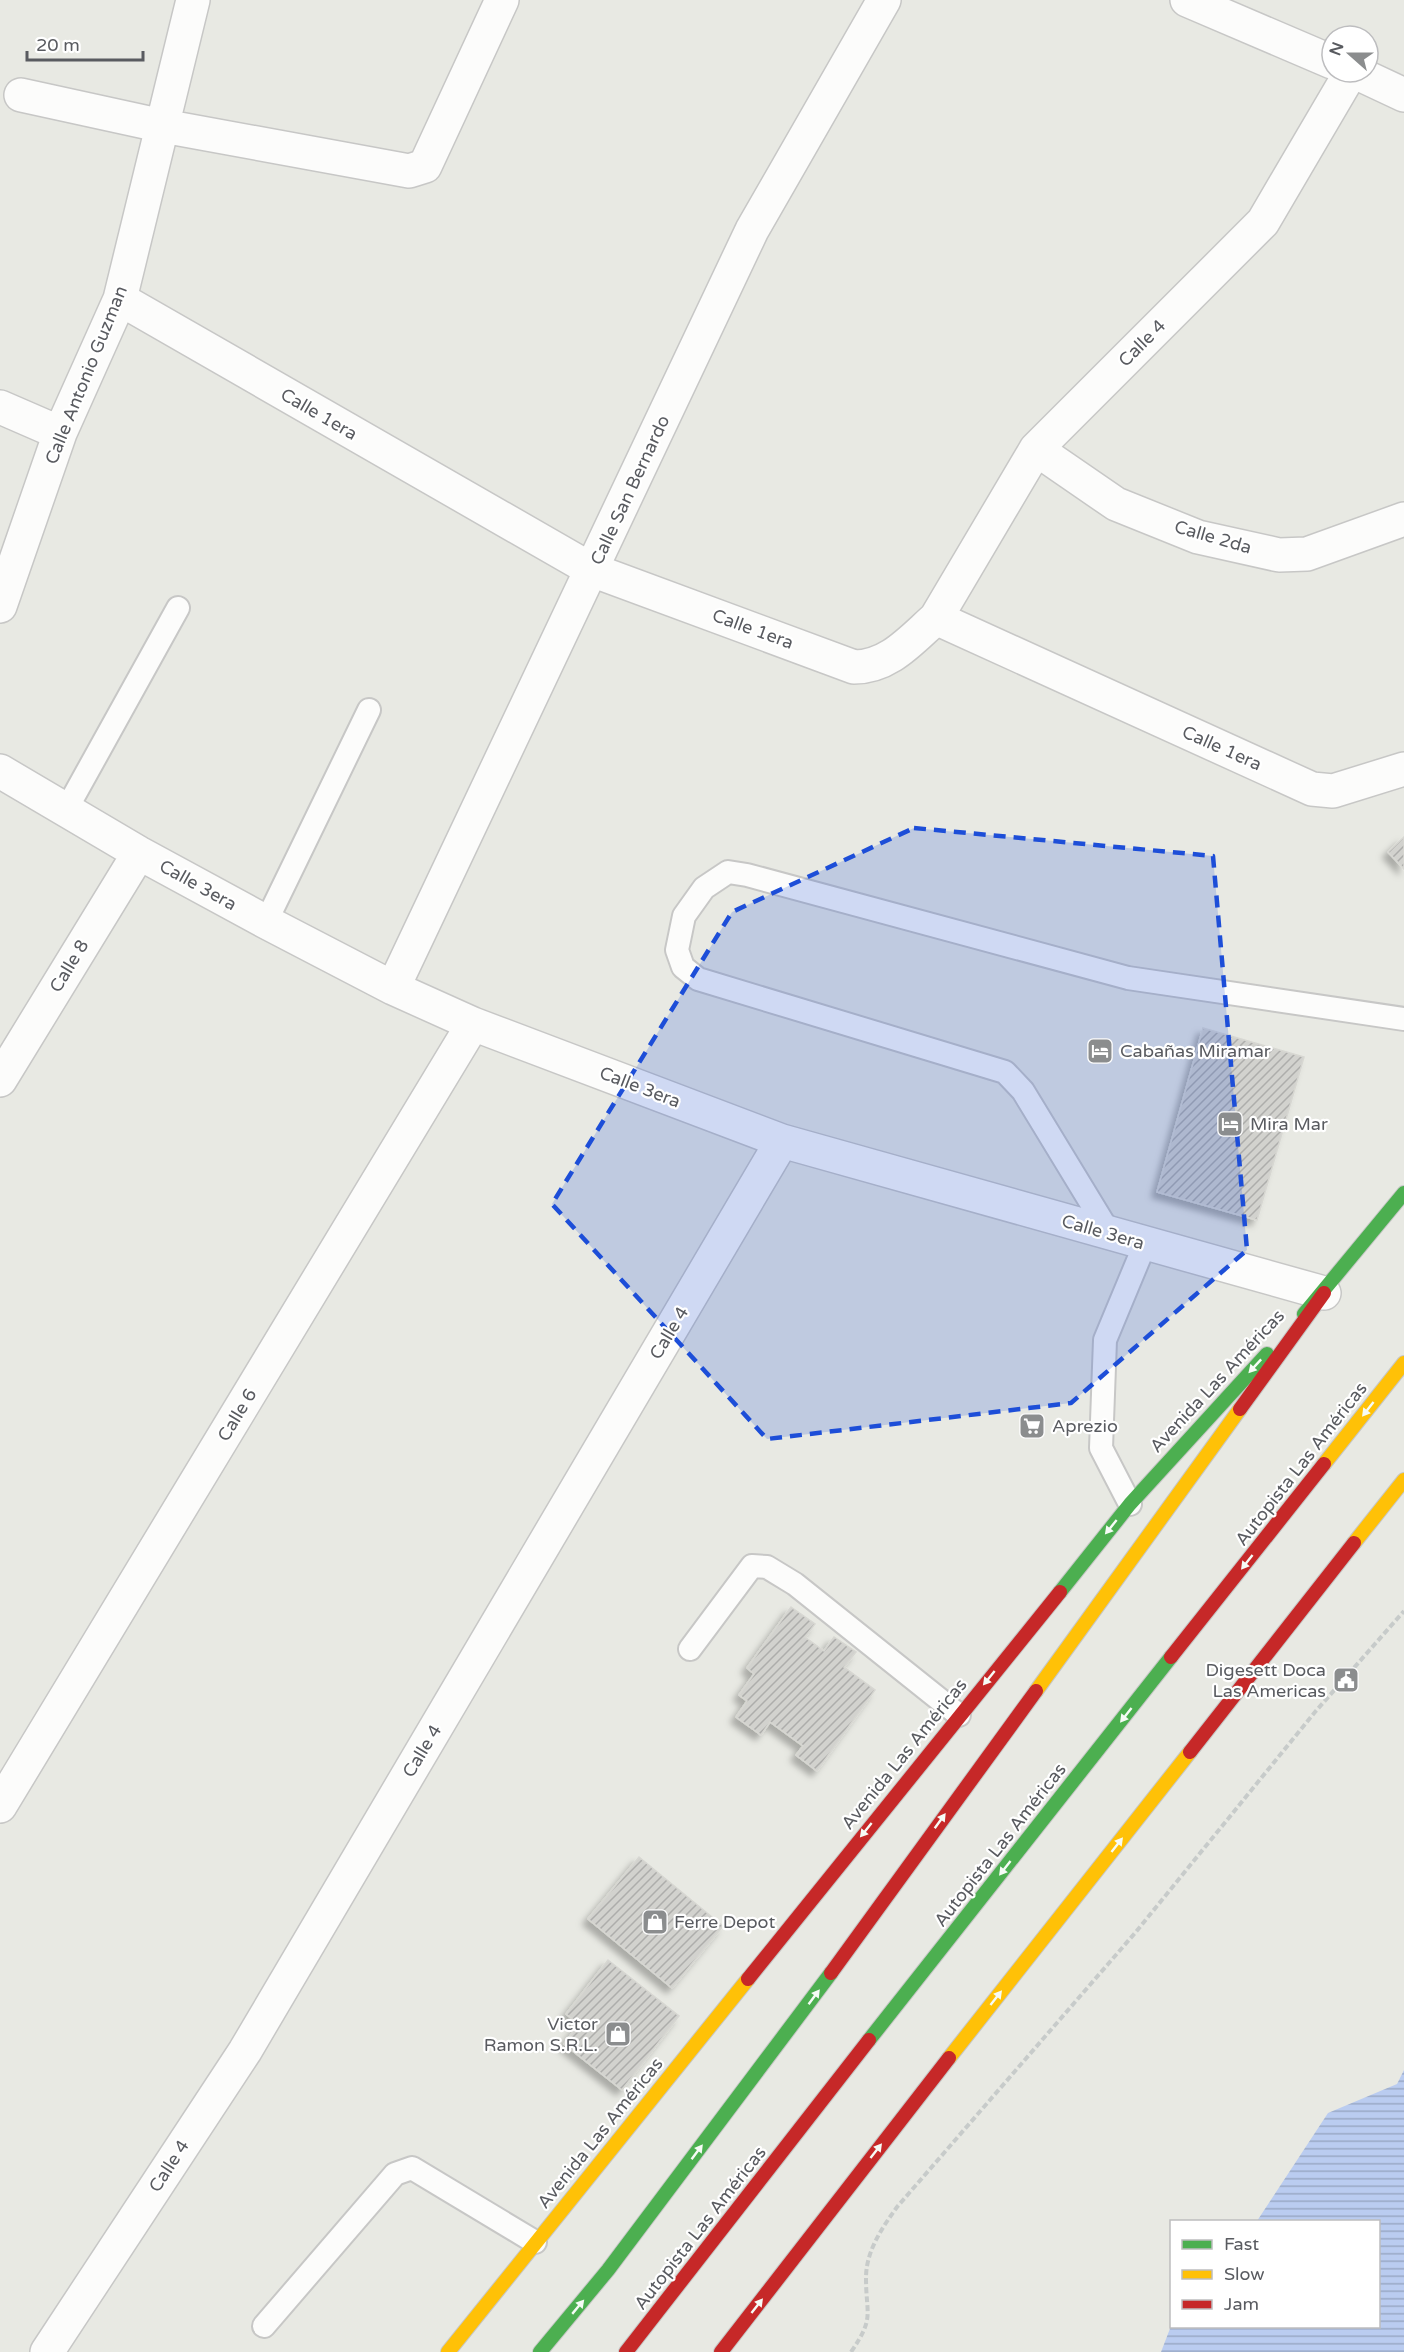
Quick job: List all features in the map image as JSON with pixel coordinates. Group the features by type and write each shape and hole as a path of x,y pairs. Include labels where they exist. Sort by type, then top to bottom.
{"main road":[{"name":"Avenida Las Américas","path":"448,2352 1130,1504 1324,1293 1404,1193"},
{"path":"540,2352 608,2270 818,1991 1324,1293"},
{"name":"Autopista Las Américas","path":"626,2352 822,2099 1404,1363"},
{"path":"721,2352 890,2132 1404,1480"}],"street":[{"name":"Calle Antonio Guzman","path":"0,606 60,433 120,299 193,0"},
{"path":"21,95 163,126 409,171 418,170 425,166 502,0"},
{"name":"Calle San Bernardo","path":"393,988 752,230 884,0"},
{"path":"1186,0 1320,57"},
{"name":"Calle 4","path":"936,618 1036,449 1263,222 1346,84"},
{"path":"1380,84 1404,95"},
{"name":"Calle 1era","path":"120,299 592,570 854,667 870,667 886,662 936,618 1312,789 1333,791 1404,769"},
{"path":"0,407 60,433"},
{"name":"Calle 2da","path":"1036,449 1116,504 1198,537 1279,555 1307,554 1404,519"},
{"name":"Calle 3era","path":"0,771 138,853 266,922 393,988 473,1024 782,1141 1324,1293"},
{"name":"Calle 8","path":"0,1080 138,853"},
{"name":"Calle 6","path":"0,1806 473,1024"},
{"name":"Calle 4","path":"47,2352 245,2051 782,1141"}],"lane":[{"path":"66,810 178,608"},
{"path":"266,922 369,710"},
{"path":"1110,1234 1023,1091 1005,1072 699,979 683,967 677,950 684,916 704,888 728,872 747,875 1128,978 1404,1019"},
{"path":"1130,1504 1101,1448 1104,1340 1145,1244"},
{"path":"690,1649 752,1566 767,1567 795,1584 959,1715"},
{"path":"264,2326 395,2174 412,2168 535,2242"}],"path":[{"path":"851,2352 868,2324 866,2277 873,2246 897,2207 1135,1933 1315,1712 1404,1611"}],"highlighted area":[{"path":"914,828 1213,856 1247,1250 1071,1403 767,1439 552,1204 732,912"}],"water":[{"path":"1404,2070 1404,2352 1161,2352 1170,2328 1380,2328 1380,2220 1258,2220 1328,2113 1397,2084"}],"building":[{"path":"1404,837 1404,869 1388,852"},
{"name":"Mira Mar","path":"1203,1028 1304,1057 1257,1220 1157,1192"},
{"path":"791,1607 815,1624 805,1637 824,1651 834,1637 856,1652 844,1667 875,1690 817,1771 796,1755 803,1746 770,1722 761,1735 736,1717 747,1701 739,1695 754,1674 747,1668"},
{"name":"Ferre Depot","path":"639,1857 723,1926 672,1988 588,1919"},
{"name":"Victor Ramon S.R.L.","path":"608,1960 679,2016 622,2090 564,2044 579,2024 566,2014"}],"traffic: fast":[{"path":"1304,1314 1404,1193"},
{"path":"1060,1592 1130,1504 1267,1354"},
{"path":"869,2040 1171,1657"},
{"path":"540,2352 608,2270 831,1973"}],"traffic: slow":[{"path":"1324,1464 1404,1363"},
{"path":"1036,1691 1240,1409"},
{"path":"1354,1543 1404,1480"},
{"path":"949,2058 1190,1752"},
{"path":"448,2352 748,1979"}],"traffic: jam":[{"path":"1240,1409 1324,1293"},
{"path":"1171,1657 1324,1464"},
{"path":"1190,1752 1354,1543"},
{"path":"748,1979 1060,1592"},
{"path":"831,1973 1036,1691"},
{"path":"626,2352 869,2040"},
{"path":"721,2352 949,2058"}],"place":[{"name":"Cabañas Miramar","path":"1100,1051"},
{"name":"Mira Mar","path":"1230,1124"},
{"name":"Aprezio","path":"1032,1426"},
{"name":"Digesett Doca Las Americas","path":"1346,1680"},
{"name":"Ferre Depot","path":"655,1922"},
{"name":"Victor Ramon S.R.L.","path":"618,2034"}]}
